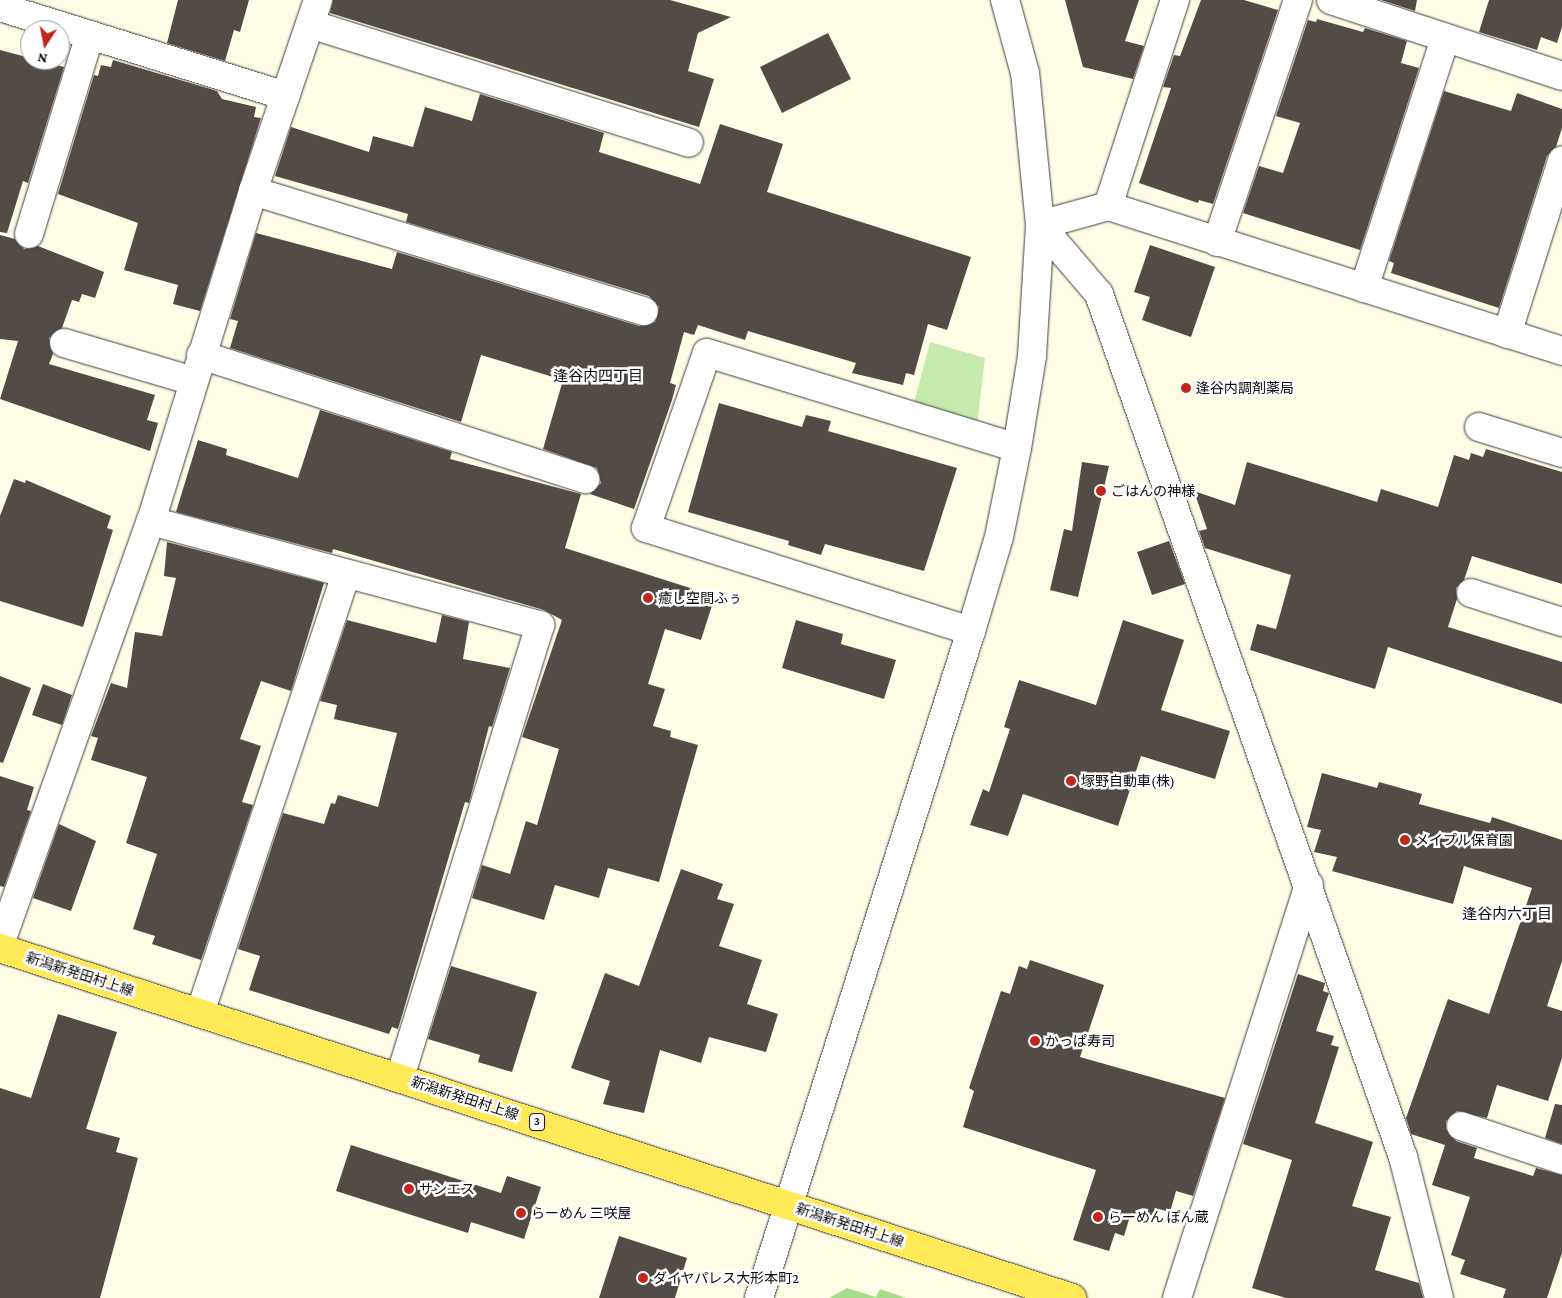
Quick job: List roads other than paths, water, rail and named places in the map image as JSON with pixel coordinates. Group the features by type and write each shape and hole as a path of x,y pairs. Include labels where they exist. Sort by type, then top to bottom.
{"main road":[{"name":"新潟新発田村上線","path":"0,948 400,1077 1072,1298"}],"street":[{"path":"759,1298 791,1205 971,631 999,537 1017,448 1032,356 1040,225 1025,73 1005,0"},
{"path":"1108,206 1175,0"},
{"path":"1217,242 1298,0"},
{"path":"1331,0 1562,76"},
{"path":"0,7 285,96"},
{"path":"0,944 151,521 253,191 314,12 689,143"},
{"path":"29,234 90,35"},
{"path":"1364,288 1446,38"},
{"path":"1507,334 1562,161"},
{"path":"253,191 644,311"},
{"path":"1040,225 1108,206 1562,351"},
{"path":"1040,225 1099,294 1309,885 1403,1157 1439,1298"},
{"path":"64,343 193,381"},
{"path":"971,631 646,528 707,353 1017,448"},
{"path":"201,355 586,479"},
{"path":"1479,427 1562,453"},
{"path":"151,521 540,625 400,1077"},
{"path":"200,1013 346,574"},
{"path":"1471,593 1562,622"},
{"path":"1177,1298 1309,885"},
{"path":"1461,1126 1562,1160"}],"place":[{"name":"逢谷内調剤薬局","path":"1186,388"},
{"name":"ごはんの神様","path":"1101,491"},
{"name":"癒し空間ふぅ","path":"648,598"},
{"name":"塚野自動車(株)","path":"1071,781"},
{"name":"メイプル保育園","path":"1405,840"},
{"name":"かっぱ寿司","path":"1035,1041"},
{"name":"サンエス","path":"409,1189"},
{"name":"らーめん 三咲屋","path":"521,1213"},
{"name":"らーめん ぽん蔵","path":"1098,1217"},
{"name":"ダイヤパレス大形本町2","path":"643,1278"}],"district":[{"name":"逢谷内四丁目","path":"598,377"},
{"name":"逢谷内六丁目","path":"1507,915"}]}
